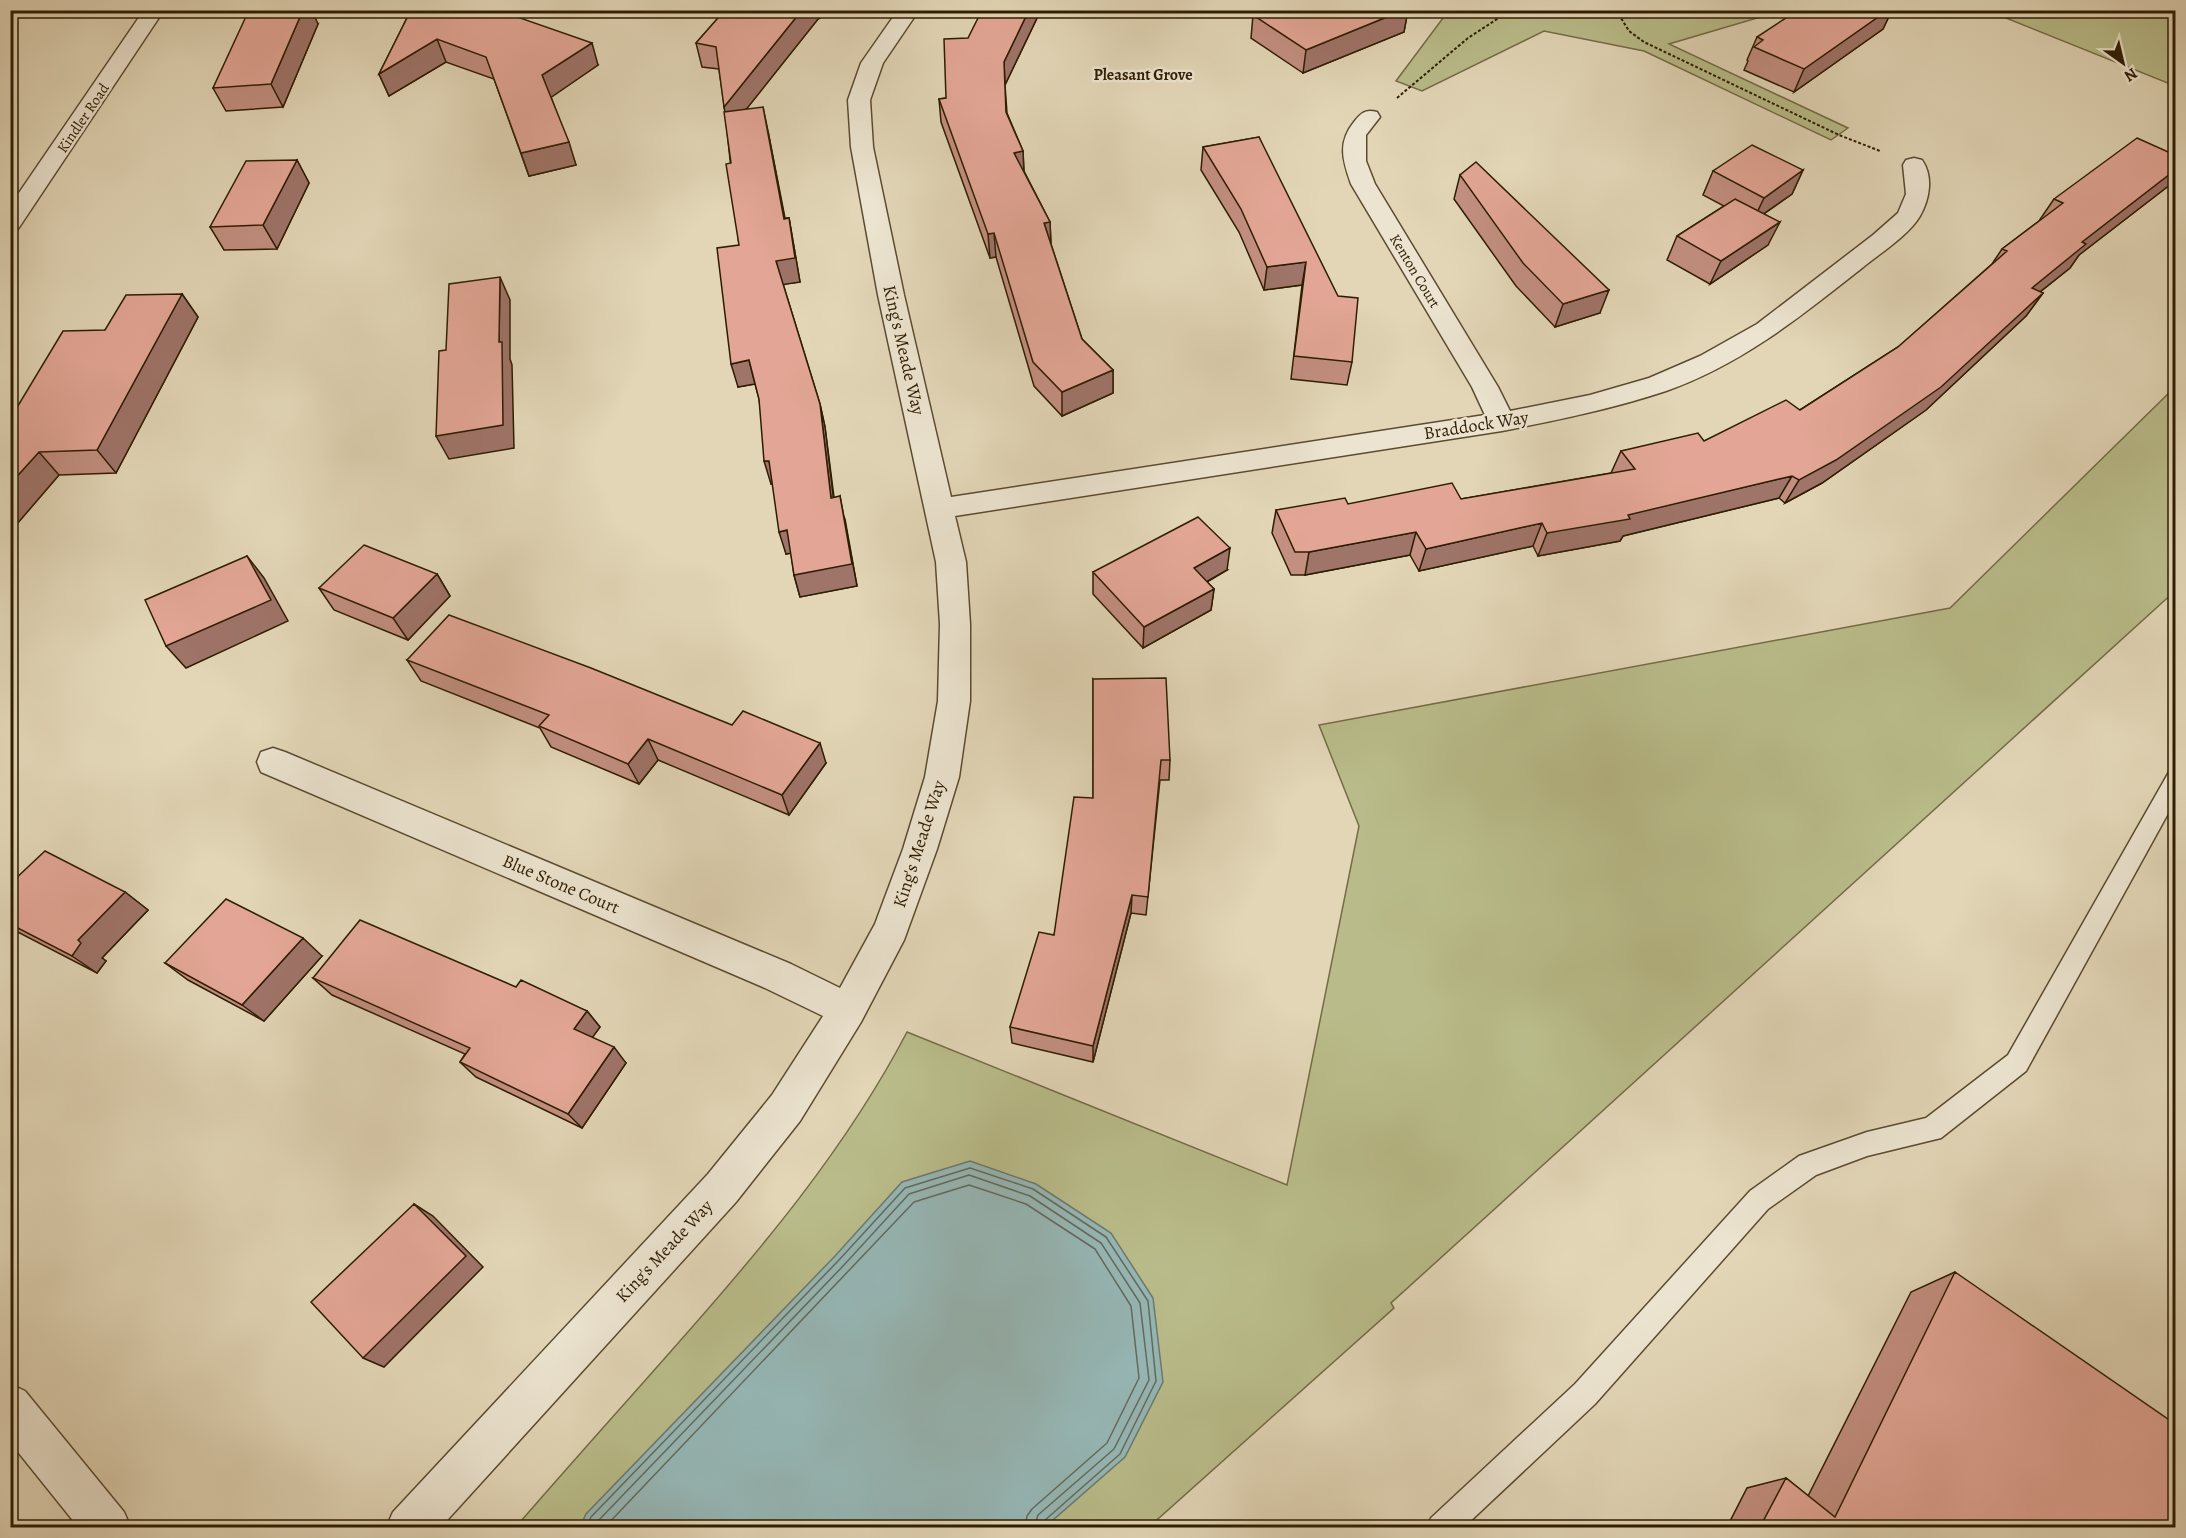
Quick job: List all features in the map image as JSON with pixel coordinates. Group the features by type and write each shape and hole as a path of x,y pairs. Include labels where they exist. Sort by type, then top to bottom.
{"street":[{"name":"Kindler Road","path":"10,224 154,10"},
{"name":"King's Meade Way","path":"409,1527 722,1188 786,1108 848,1010 891,929 920,849 942,777 954,702 955,624 951,562 891,295 862,147 859,111 859,100 872,63 892,31 909,10"},
{"name":"Kenton Court","path":"1369,117 1355,135 1355,161 1363,184 1485,387 1502,423"},
{"name":"Braddock Way","path":"940,509 1011,496 1502,423 1592,404 1658,384 1709,362 1766,330 1882,240 1908,216 1918,194 1914,165"},
{"name":"Blue Stone Court","path":"273,762 778,975 848,1010"},
{"path":"10,1406 108,1527"}],"lane":[{"path":"1441,1527 1585,1394 1759,1200 1808,1165 1866,1144 1932,1129 2017,1063 2175,777"}],"path":[{"path":"1369,117 1413,86 1468,38 1511,10"},
{"path":"1616,10 1629,32 1644,42 1839,135 1914,165"}],"green space":[{"path":"1449,10 1781,11 1669,44 1848,128 1831,140 1644,51 1544,31 1422,91 1396,81"},
{"path":"1967,11 2175,11 2175,86 1991,12"},
{"path":"2175,387 2175,591 1391,1303 1394,1308 1149,1527 515,1528 769,1237 857,1117 907,1032 1287,1185 1359,826 1319,725 1950,608"}],"water":[{"path":"970,1161 1036,1184 1111,1233 1153,1298 1163,1382 1125,1457 1045,1527 580,1527 586,1514 835,1256 902,1182"}],"building":[{"path":"249,10 303,10 271,84 213,88"},
{"path":"411,10 497,10 592,43 542,75 569,142 521,153 486,57 437,39 379,74"},
{"path":"725,10 802,10 724,107 716,47 696,43"},
{"path":"982,10 1029,10 1004,62 1006,112 1023,151 1014,153 1050,222 1044,223 1082,339 1113,370 1062,392 1033,362 994,233 988,234 939,99 946,98 944,39 968,38"},
{"path":"1290,10 1404,10 1306,50 1253,15"},
{"path":"1888,10 1804,69 1754,47 1763,40 1757,37 1795,12"},
{"path":"763,107 784,219 789,218 795,258 776,261 820,404 831,498 840,496 852,564 794,575 787,530 779,532 769,461 764,461 759,399 749,360 731,364 717,248 739,245 726,164 731,163 724,112"},
{"path":"1259,137 1338,296 1358,298 1352,362 1294,356 1306,262 1267,267 1241,209 1203,147"},
{"path":"2137,138 2175,155 2175,170 2082,242 2086,244 2032,288 2043,293 1941,387 1836,460 1799,480 1792,476 1628,515 1630,519 1547,533 1542,523 1426,549 1416,532 1309,552 1295,552 1276,510 1345,498 1348,504 1452,483 1461,499 1635,469 1621,451 1698,433 1704,441 1786,400 1800,410 1898,347 2007,251 2002,249 2063,203 2054,199"},
{"path":"1752,145 1803,170 1764,198 1713,171"},
{"path":"297,160 263,225 210,227 246,161"},
{"path":"1476,162 1609,290 1563,304 1523,263 1460,175"},
{"path":"1735,199 1780,222 1721,261 1677,236"},
{"path":"500,277 499,342 502,342 503,425 436,436 439,351 446,350 449,284"},
{"path":"182,294 97,450 39,452 10,484 10,419 63,331 105,330 126,295"},
{"path":"1198,517 1230,548 1194,568 1214,589 1144,627 1093,572"},
{"path":"364,545 437,574 393,618 319,588"},
{"path":"247,556 271,600 166,646 145,600"},
{"path":"449,615 591,668 732,725 743,711 820,743 782,795 648,739 628,764 539,726 549,715 407,660"},
{"path":"1166,678 1170,760 1161,760 1148,897 1132,895 1093,1046 1010,1027 1039,932 1054,935 1074,797 1093,798 1093,679"},
{"path":"45,851 125,892 78,940 81,943 72,956 10,924 10,880 12,882"},
{"path":"226,899 303,938 242,1005 165,963"},
{"path":"360,920 516,987 521,980 587,1011 574,1029 614,1047 568,1114 460,1062 470,1048 313,978"},
{"path":"414,1204 466,1256 363,1358 311,1302"},
{"path":"1955,1272 2175,1424 2175,1527 1760,1527 1786,1478 1835,1517"}],"district":[{"name":"Pleasant Grove","path":"1143,75"}]}
